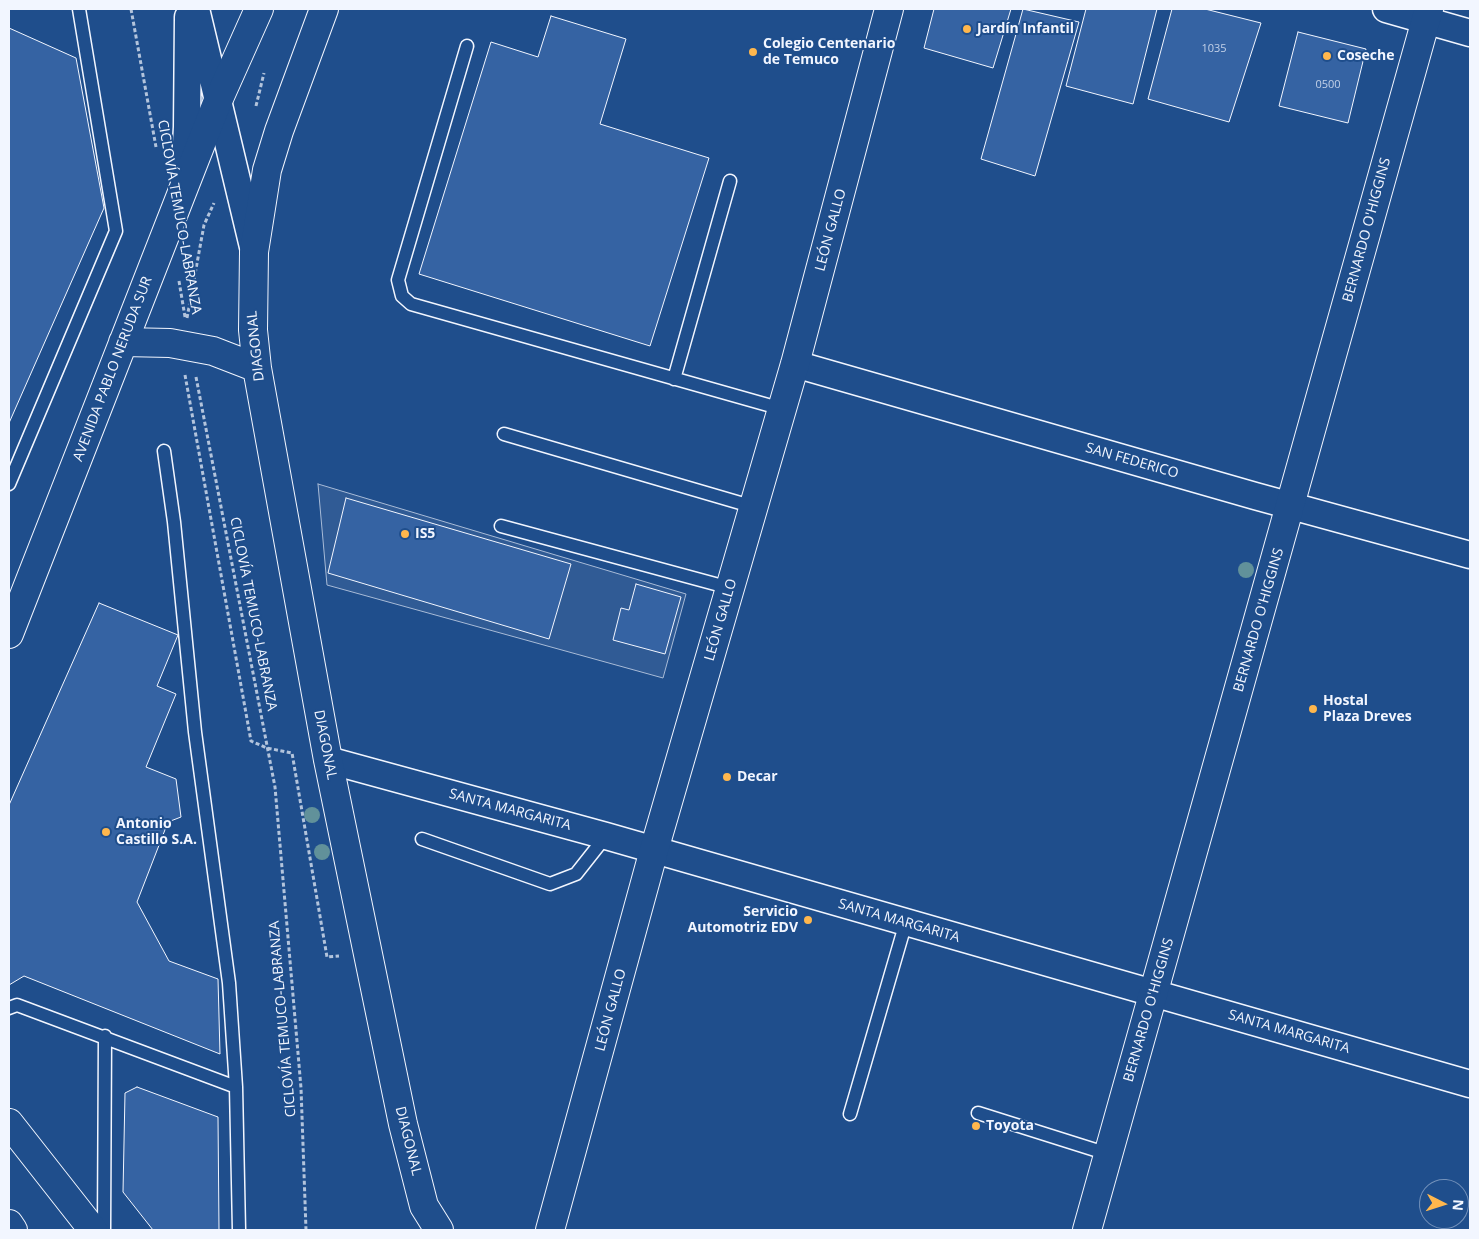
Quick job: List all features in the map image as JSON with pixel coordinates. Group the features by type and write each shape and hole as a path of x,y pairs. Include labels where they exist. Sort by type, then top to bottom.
{"street":[{"path":"183,190 187,127 188,9"},
{"path":"196,9 254,252"},
{"name":"AVENIDA PABLO NERUDA SUR","path":"9,634 217,103 259,9"},
{"name":"DIAGONAL","path":"324,9 278,131 262,195 254,252 253,320 257,368 328,760 403,1124 424,1206 439,1230"},
{"name":"LEÓN GALLO","path":"550,1230 654,850 795,364 889,9"},
{"path":"1386,9 1427,14 1470,33"},
{"name":"BERNARDO O'HIGGINS","path":"1087,1230 1291,506 1427,14"},
{"path":"124,342 170,343 187,358 213,351 257,368"},
{"name":"SAN FEDERICO","path":"795,364 1291,506 1470,555"},
{"name":"SANTA MARGARITA","path":"328,760 606,836 1470,1084"},
{"path":"9,1123 93,1230"},
{"path":"9,1224 14,1230"}],"lane":[{"path":"9,484 116,231 79,9"},
{"path":"467,46 398,280 402,296 412,304 782,409"},
{"path":"674,379 730,181"},
{"path":"504,434 754,507"},
{"path":"164,451 174,522 195,732 228,983 236,1087 239,1230"},
{"path":"501,526 730,588"},
{"path":"422,839 550,884 576,874 606,836"},
{"path":"850,1114 906,922"},
{"path":"9,1008 17,1004 236,1087"},
{"path":"104,1230 105,1036"},
{"path":"978,1114 1108,1154"}],"path":[{"name":"CICLOVÍA TEMUCO-LABRANZA","path":"131,9 157,154"},
{"name":"CICLOVÍA TEMUCO-LABRANZA","path":"178,278 187,358 275,787 301,1088 306,1230"},
{"path":"187,358 251,741 268,748 292,753 327,957 346,956"}],"shaded area":[{"name":"IS5","path":"318,484 686,594 663,678 327,585"}],"building":[{"name":"Jardín Infantil","path":"934,9 1011,9 993,68 924,48"},
{"path":"1023,9 1079,22 1035,176 981,159"},
{"path":"1086,9 1157,9 1133,104 1066,86"},
{"path":"1172,9 1205,9 1261,23 1229,122 1148,99"},
{"path":"551,16 626,39 600,124 709,158 650,346 419,274 491,42 538,57"},
{"path":"9,28 76,58 104,208 9,423"},
{"path":"1298,32 1366,49 1348,123 1279,106"},
{"path":"346,498 571,564 549,639 328,573"},
{"path":"636,584 681,597 665,654 613,640 621,608 629,610"},
{"path":"99,603 178,635 157,686 176,694 146,767 176,779 181,817 168,822 137,902 169,961 218,979 220,1054 24,976 9,985 9,805"},
{"path":"137,1087 218,1117 219,1230 153,1230 123,1192 125,1093"}],"place":[{"name":"Jardín Infantil","path":"967,29"},
{"name":"Colegio Centenario de Temuco","path":"753,52"},
{"name":"Coseche","path":"1327,56"},
{"name":"IS5","path":"405,534"},
{"name":"Hostal Plaza Dreves","path":"1313,709"},
{"name":"Decar","path":"727,777"},
{"name":"Antonio Castillo S.A.","path":"106,832"},
{"name":"Servicio Automotriz EDV","path":"808,920"},
{"name":"Toyota","path":"976,1126"}]}
